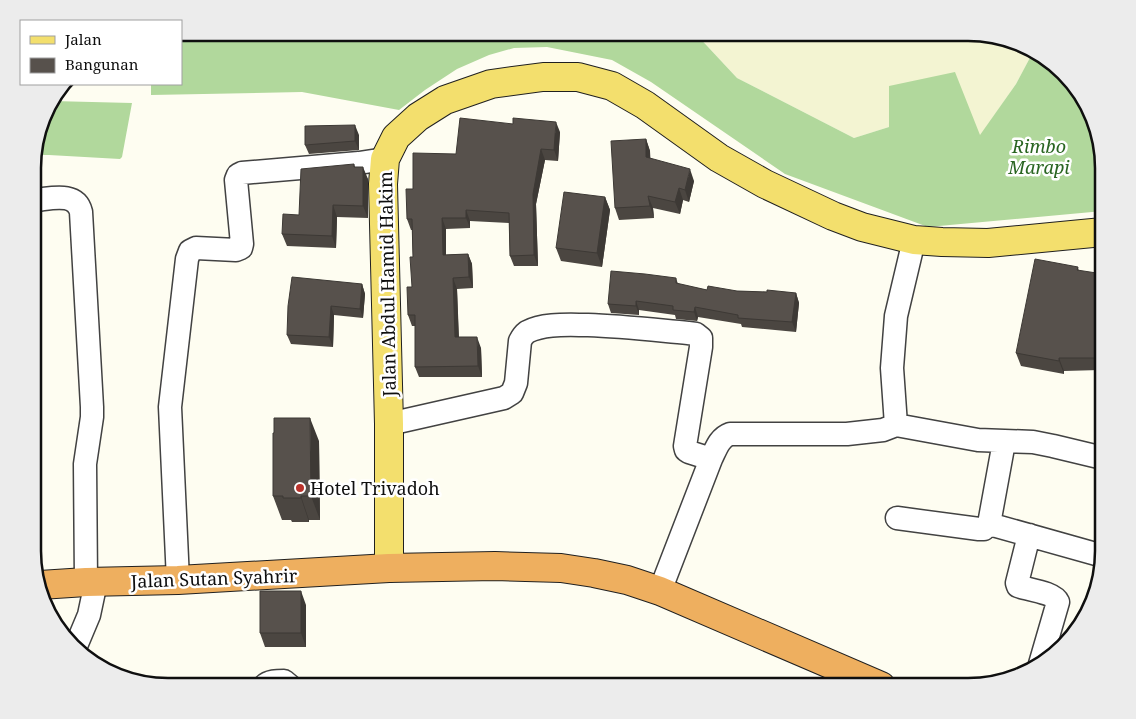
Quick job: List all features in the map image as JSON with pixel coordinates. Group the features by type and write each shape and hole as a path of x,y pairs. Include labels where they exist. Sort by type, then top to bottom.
{"highway":[{"name":"Jalan Sutan Syahrir","path":"46,585 178,580 388,568 494,566 561,568 619,578 660,591 861,677"}],"main road":[{"name":"Jalan Abdul Hamid Hakim","path":"388,568 389,424 384,194 385,159 396,137 418,116 445,100 491,84 543,76 578,77 612,86 645,105 719,158 765,184 854,224 914,240 988,242 1094,233"}],"street":[{"path":"178,580 170,407 187,259 190,251 196,248 236,250 241,248 236,180 238,175 242,173 385,159"},
{"path":"41,199 66,197 80,205 81,212 92,417 85,464 91,582 89,615 79,640"},
{"path":"896,425 892,368 896,316 914,240"},
{"path":"389,424 504,398 512,393 516,383 520,341 522,335 533,330 565,324 688,333 696,334 701,338 701,347 685,446 689,452 711,459"},
{"path":"660,591 711,459 721,440 730,434 847,434 883,430 896,425 978,440 1033,442 1094,456"},
{"path":"897,518 984,529 989,524 1004,442"},
{"path":"989,524 1094,553"},
{"path":"1029,535 1017,580 1018,586 1053,596 1058,600 1043,652"}],"green space":[{"path":"703,41 967,41 984,42 1000,46 1030,58 1016,84 980,136 889,127 854,138 737,78"},
{"name":"Rimbo Marapi","path":"703,41 737,78 854,138 889,127 889,86 955,72 980,135 1016,84 1030,58 1051,73 1063,85 1078,105 1085,120 1094,152 1094,212 928,227 785,174 651,82 612,60 547,47 514,48 489,55 457,69 399,110 302,92 151,95 151,85 182,85 182,42"},
{"path":"61,101 132,103 122,157 120,159 42,155 42,152 48,128"}],"building":[{"path":"460,118 513,124 513,118 556,122 554,150 541,149 533,194 534,255 510,256 509,213 466,210 466,218 442,218 443,255 468,254 469,277 453,278 455,337 477,337 478,366 415,367 415,315 408,315 407,287 412,287 410,257 413,257 412,219 407,219 406,189 413,189 413,153 456,154"},
{"path":"355,125 355,141 305,145 305,126"},
{"path":"646,139 646,157 690,169 685,190 679,188 675,202 648,196 650,206 615,208 611,141"},
{"path":"354,164 354,167 363,167 363,206 333,205 332,236 282,234 283,214 299,215 301,169"},
{"path":"564,192 605,197 597,253 556,248"},
{"path":"1035,259 1078,267 1077,270 1094,273 1094,358 1059,358 1059,361 1016,353"},
{"path":"611,271 676,278 676,283 707,290 708,286 737,291 767,292 767,290 796,293 792,322 738,318 738,315 695,307 694,312 673,310 673,306 636,301 636,306 608,304"},
{"path":"292,277 362,284 360,309 331,306 329,337 287,335"},
{"path":"274,418 310,418 311,496 283,498 283,496 273,496"},
{"path":"260,591 301,591 301,633 260,633"}],"place":[{"name":"Hotel Trivadoh","path":"300,488"}]}
